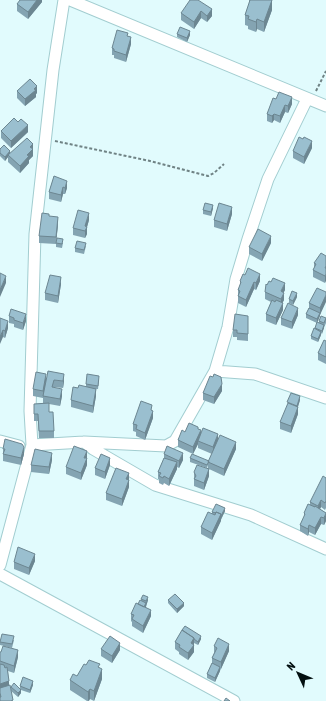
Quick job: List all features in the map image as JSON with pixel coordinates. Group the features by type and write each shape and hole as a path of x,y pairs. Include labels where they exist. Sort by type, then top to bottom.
{"street":[{"path":"0,565 31,447 30,411 35,234 53,70 64,0"},
{"path":"70,0 326,106"},
{"path":"0,441 31,447 84,442 166,446 175,441 215,371 228,327 236,279 268,179 309,100"},
{"path":"215,371 255,374 326,398"},
{"path":"84,442 93,449 155,485 251,515 326,549"},
{"path":"0,574 234,701"}],"path":[{"path":"309,100 326,71"},
{"path":"46,139 150,161 208,176 224,164"}],"building":[{"path":"20,0 37,0 28,12 17,4"},
{"path":"190,0 198,0 212,9 207,16 201,11 194,22 181,13"},
{"path":"250,0 272,0 264,22 257,19 256,22 248,19 249,16 245,15"},
{"path":"180,27 190,31 187,38 177,34"},
{"path":"117,30 128,33 127,36 131,37 126,55 114,51 112,48"},
{"path":"30,79 37,86 34,89 36,90 25,99 17,91"},
{"path":"279,92 292,97 288,106 285,105 280,116 274,114 272,116 267,114 273,98 276,99"},
{"path":"14,118 18,122 21,119 28,125 11,141 1,131"},
{"path":"299,137 303,139 304,137 312,141 304,157 293,151"},
{"path":"27,138 33,144 30,147 33,149 20,166 8,155"},
{"path":"4,145 10,151 5,157 0,153 0,149"},
{"path":"54,176 67,181 65,188 63,187 61,195 49,192"},
{"path":"205,203 213,205 211,212 203,210"},
{"path":"219,203 232,207 227,224 214,220"},
{"path":"78,210 89,213 85,231 73,228"},
{"path":"42,213 49,214 49,216 58,217 56,237 39,236"},
{"path":"258,229 271,236 262,254 249,247"},
{"path":"57,238 63,239 62,244 56,243"},
{"path":"77,241 86,243 84,250 75,248"},
{"path":"321,253 326,256 325,276 313,270 316,264 314,263"},
{"path":"248,268 260,274 256,283 254,282 246,300 238,296 240,291 238,290 243,274 245,275"},
{"path":"0,273 6,276 0,290"},
{"path":"50,275 61,277 58,296 45,293"},
{"path":"273,278 285,283 281,291 284,293 281,299 265,292 266,284 267,285 269,281 271,282"},
{"path":"317,288 326,292 320,308 309,303"},
{"path":"292,291 297,293 293,301 289,299"},
{"path":"272,300 283,303 276,318 266,314"},
{"path":"288,303 298,308 292,322 281,318"},
{"path":"309,308 320,313 317,319 306,314"},
{"path":"11,309 26,314 23,323 14,320 14,318 9,316"},
{"path":"235,314 248,316 248,334 237,333 237,330 233,330"},
{"path":"321,316 326,318 324,323 319,321"},
{"path":"0,318 8,321 5,331 3,330 0,337"},
{"path":"317,322 324,325 322,331 315,328"},
{"path":"314,328 321,332 318,339 311,336"},
{"path":"324,340 326,341 326,357 318,353"},
{"path":"48,371 64,374 63,381 54,380 52,387 62,389 60,399 43,396"},
{"path":"36,372 46,374 43,391 33,389"},
{"path":"87,374 99,376 98,386 86,384"},
{"path":"214,374 221,377 222,384 214,397 203,393 210,376 213,377"},
{"path":"79,385 96,389 93,406 71,400 73,387 78,388"},
{"path":"291,393 300,396 297,406 287,402"},
{"path":"141,401 152,405 151,410 153,411 145,433 136,429 137,425 133,424"},
{"path":"49,403 49,412 53,412 54,431 39,431 38,414 34,414 34,404"},
{"path":"288,403 298,407 291,426 280,422"},
{"path":"189,423 201,430 193,447 178,440 182,430 185,432"},
{"path":"203,428 218,434 213,447 198,441"},
{"path":"220,435 236,442 224,469 208,462"},
{"path":"5,439 22,444 24,447 21,458 3,454 5,449 3,449"},
{"path":"74,446 87,451 84,458 87,458 81,473 66,467"},
{"path":"167,446 183,453 179,461 164,454"},
{"path":"35,449 52,453 49,467 31,465"},
{"path":"101,454 110,458 105,472 95,468"},
{"path":"192,454 209,461 207,465 190,458"},
{"path":"164,458 177,462 169,479 164,476 163,478 159,476 161,473 158,472"},
{"path":"197,465 209,469 204,483 194,479 196,476 194,472"},
{"path":"116,468 129,473 126,479 129,480 122,499 106,493"},
{"path":"323,476 326,478 326,501 325,503 321,500 318,506 310,502"},
{"path":"216,504 225,508 221,516 221,514 212,512"},
{"path":"308,504 315,506 326,513 324,518 321,517 315,528 309,525 308,529 300,525"},
{"path":"208,512 215,515 216,512 221,514 212,533 201,527"},
{"path":"18,547 35,554 29,568 14,562"},
{"path":"175,594 184,603 177,609 168,600"},
{"path":"143,595 148,597 146,601 141,599"},
{"path":"140,600 146,603 144,607 138,604"},
{"path":"136,603 151,610 143,626 132,619 134,615 131,614"},
{"path":"185,626 201,636 198,642 182,630"},
{"path":"182,630 194,638 191,643 194,645 188,653 179,647 180,645 175,642"},
{"path":"2,634 14,636 12,644 0,642"},
{"path":"110,636 120,643 112,656 101,649"},
{"path":"218,638 229,644 221,662 212,658 217,648 214,646"},
{"path":"3,646 18,650 14,666 0,661 0,652"},
{"path":"89,660 100,664 98,667 102,669 94,691 90,689 88,692 70,680 73,674 77,676 84,664 86,665"},
{"path":"212,663 220,667 215,678 207,674"},
{"path":"0,664 4,665 5,668 7,667 9,681 0,684"},
{"path":"23,677 33,681 30,690 20,686"},
{"path":"14,683 21,690 18,693 11,687"},
{"path":"10,685 13,700 0,701 0,688"}]}
